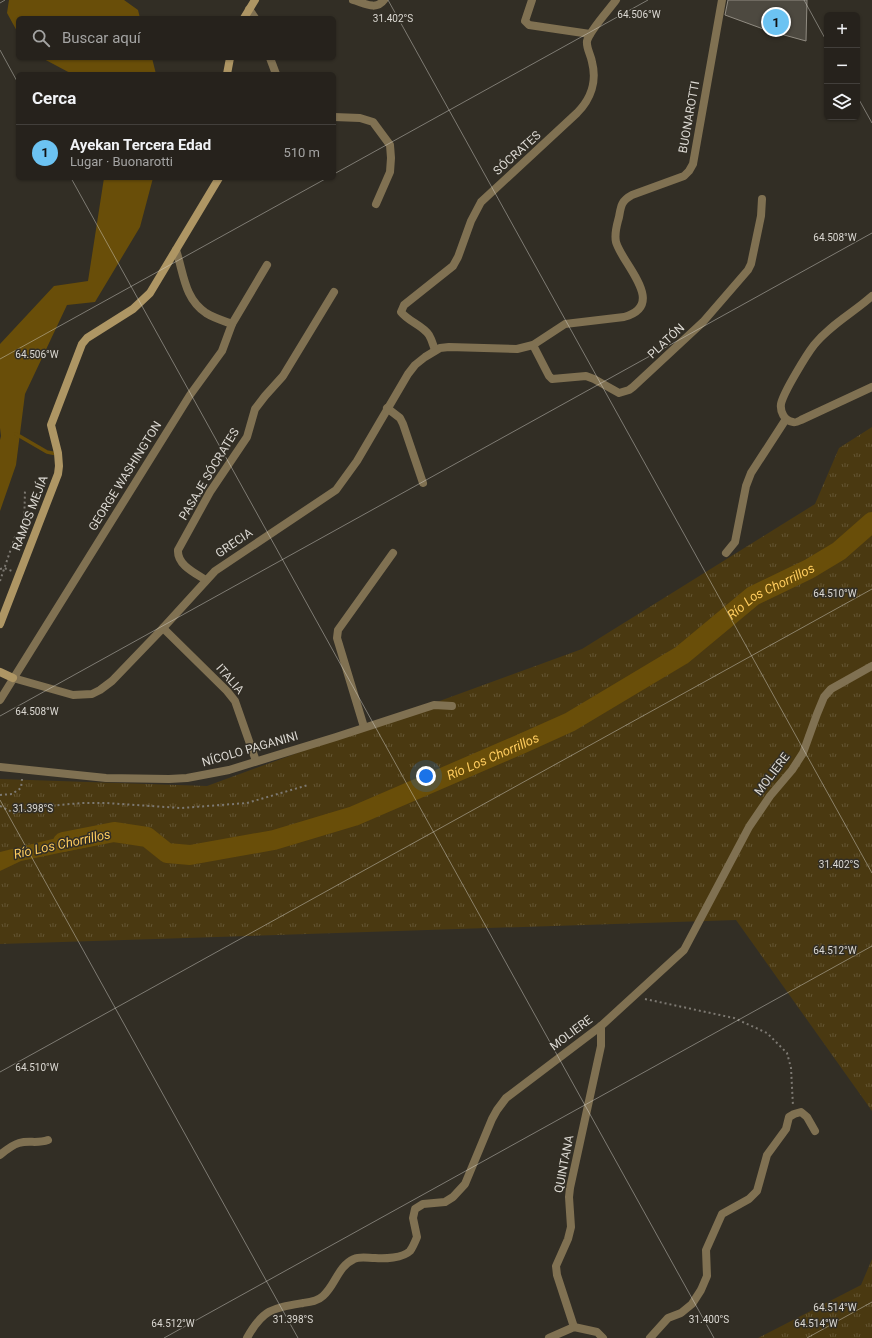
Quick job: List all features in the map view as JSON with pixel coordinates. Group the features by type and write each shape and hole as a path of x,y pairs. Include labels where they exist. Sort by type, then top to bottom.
{"street":[{"path":"245,16 255,0"},
{"path":"353,0 372,6 378,5 384,0"},
{"path":"532,0 525,21 529,25 590,34 616,0"},
{"name":"BUONAROTTI","path":"435,350 449,347 516,349 533,344 565,324 624,317 630,315 641,306 643,291 617,243 616,232 622,205 624,199 632,195 684,176 693,164 722,0"},
{"path":"249,8 254,16"},
{"name":"SÓCRATES","path":"435,350 428,334 405,317 401,312 404,305 453,266 470,221 481,202 577,113 588,100 593,84 594,70 587,42 590,34"},
{"path":"227,72 230,60"},
{"path":"271,60 275,72"},
{"path":"336,117 360,118 374,122 390,145 390,172 376,204"},
{"name":"RAMOS MEJÍA","path":"0,624 58,474 58,453 51,425 82,344 87,338 140,304 150,293 217,180"},
{"name":"PLATÓN","path":"533,344 549,376 552,379 586,376 619,392 629,390 644,378 703,322 748,270 751,264 761,216 762,199"},
{"path":"176,250 186,288 192,299 207,314 232,324"},
{"name":"GEORGE WASHINGTON","path":"0,700 190,394 222,351 232,324 267,264"},
{"name":"PASAJE SÓCRATES","path":"206,580 180,561 178,550 210,492 247,437 255,409 283,376 334,292"},
{"path":"872,296 862,306 840,320 814,346 781,402 781,411 786,419 793,422 801,420 872,387"},
{"name":"GRECIA","path":"13,678 73,695 92,694 112,681 163,628 206,580 226,563 336,490 357,461 408,374 415,365 435,350"},
{"path":"388,408 400,418 403,424 423,483"},
{"path":"726,553 735,542 746,486 751,472 786,419"},
{"path":"364,727 336,638 338,630 393,554"},
{"name":"ITALIA","path":"163,628 227,690 235,701 256,761"},
{"name":"MOLIERE","path":"247,1338 254,1326 269,1311 314,1301 322,1297 328,1291 340,1271 350,1260 360,1257 380,1259 409,1252 417,1237 413,1218 415,1209 423,1204 445,1202 453,1197 465,1184 492,1119 506,1098 601,1026 636,992 684,950 749,827 770,796 804,753 824,697 831,689 872,666"},
{"path":"0,672 13,678"},
{"name":"NÍCOLO PAGANINI","path":"0,767 106,778 187,778 229,770 434,705 452,706"},
{"name":"QUINTANA","path":"574,1327 557,1275 556,1266 568,1239 571,1227 569,1197 601,1046 601,1026"},
{"path":"650,1338 663,1322 668,1318 681,1313 692,1304 707,1276 706,1250 722,1214 749,1199 757,1191 767,1154 786,1129 789,1117 801,1112 807,1117 815,1131"},
{"path":"0,1154 8,1148 21,1142 36,1143 48,1140"},
{"path":"549,1338 574,1327 598,1332 603,1338"}],"path":[{"path":"0,581 16,534 24,530 25,489"},
{"path":"0,569 4,568 15,572"},
{"path":"0,795 12,794 22,788 23,769"},
{"path":"0,806 14,813 36,808 82,803 188,807 247,803 308,785"},
{"path":"636,992 644,999 734,1018 767,1033 787,1052 791,1068 794,1114"}],"green space":[{"path":"872,427 872,1111 736,920 0,944 0,779 207,786 582,649 815,504 839,448"},
{"path":"872,1259 872,1338 758,1338 861,1285"}],"water":[{"path":"9,0 124,0 138,10 140,16 16,16 16,29 7,13"},
{"path":"46,60 152,60 156,72 68,72"},
{"path":"104,180 152,180 140,227 95,302 67,305 25,394 16,465 0,511 0,344 54,286 88,281"},
{"path":"89,830 92,846 21,861 0,871 0,852"}],"building":[{"path":"728,0 807,0 806,41 766,30 725,15"}],"waterway":[{"path":"16,434 47,452 57,454"},
{"name":"Río Los Chorrillos","path":"63,842 114,832 147,837 167,853 190,855 274,840 354,816 570,722 682,655 753,596 809,569 839,551 872,522"}],"place":[{"name":"Ayekan Tercera Edad","path":"776,22"}]}
